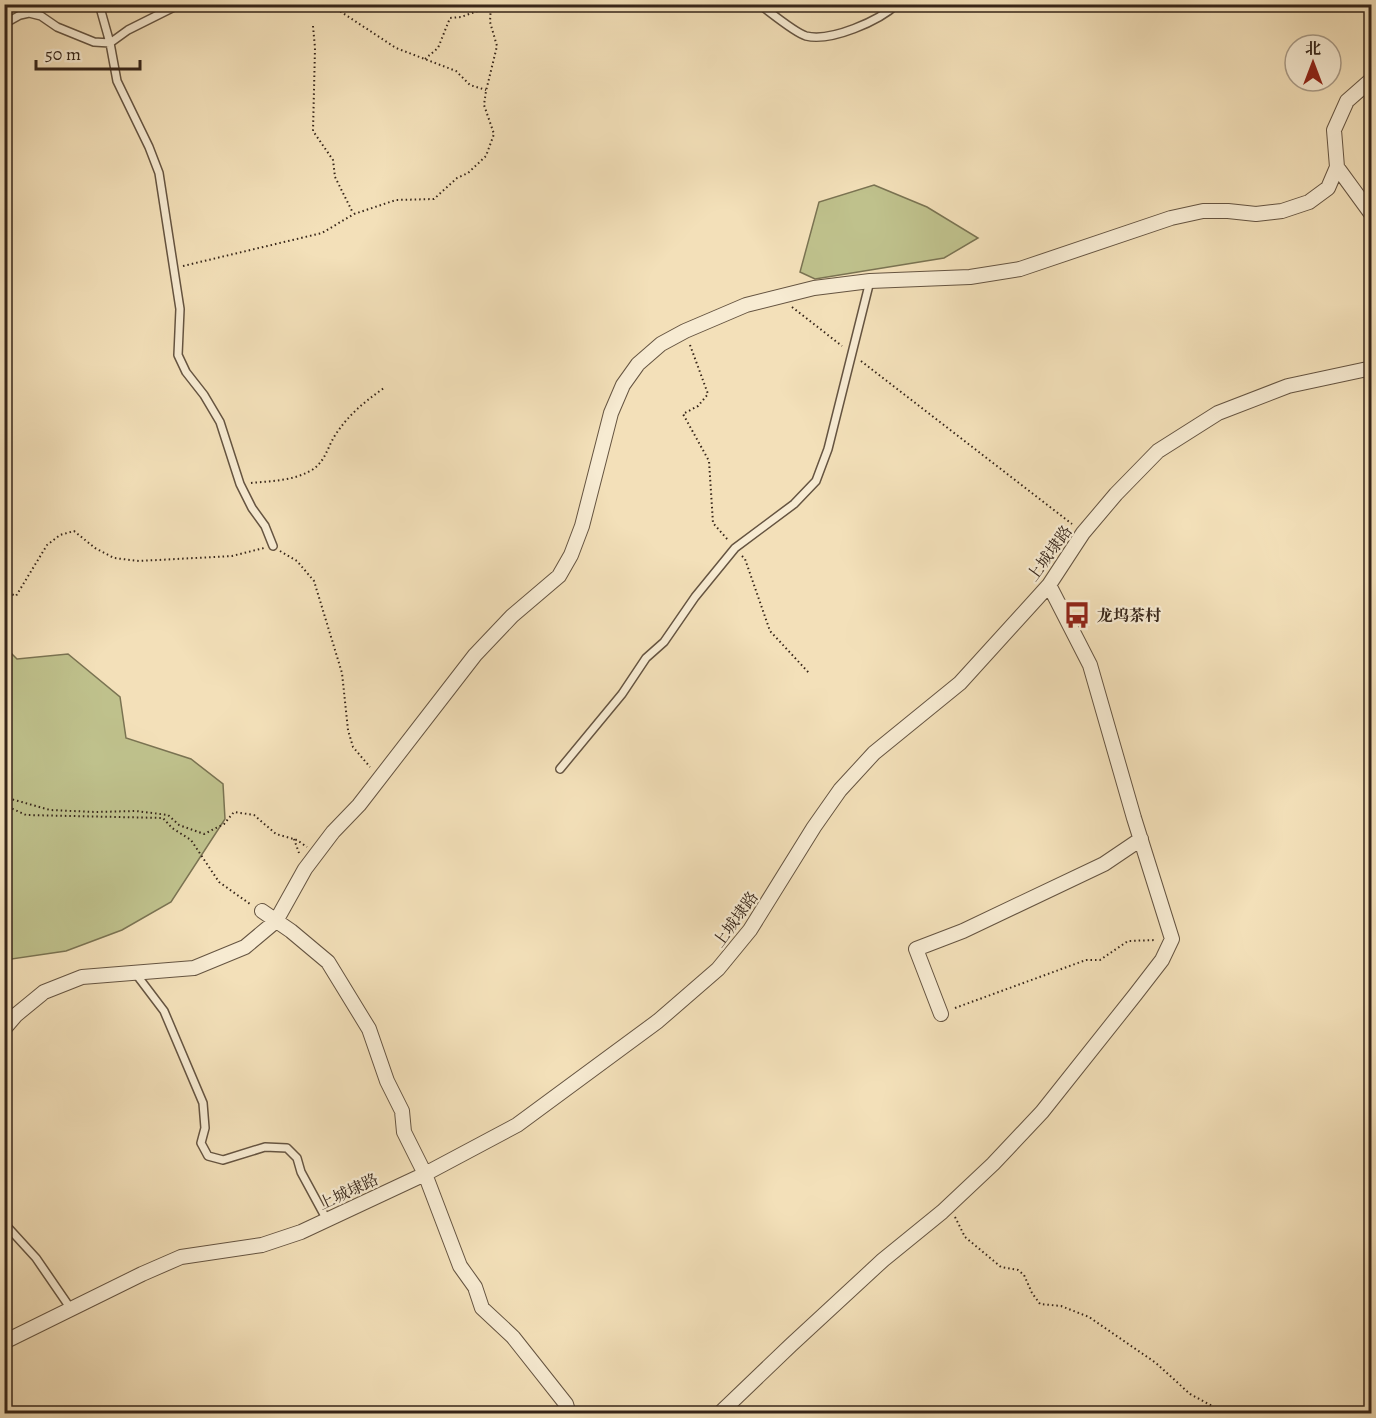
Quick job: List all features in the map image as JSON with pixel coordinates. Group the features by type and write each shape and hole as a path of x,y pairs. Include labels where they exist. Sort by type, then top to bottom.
{"street":[{"path":"4,1029 16,1015 44,992 82,977 194,968 245,947 276,921 316,854 359,804 475,655 512,616 559,576 571,555 582,526 610,413 623,385 638,364 661,344 685,331 746,305 814,288 870,281 970,277 1020,269 1171,218 1228,211 1256,214 1282,211 1309,202 1328,188 1337,167 1334,130 1347,101 1371,79"},
{"path":"1337,167 1371,215"},
{"name":"上城埭路","path":"4,1342 181,1257 262,1245 301,1232 517,1125 658,1021 718,969 750,930 814,827 840,790 874,753 960,683 1049,585 1083,533 1116,494 1158,451 1218,413 1288,386 1371,368"},
{"path":"719,1413 883,1260 949,1205 993,1164 1042,1112 1162,960 1172,939 1090,665 1049,585"},
{"path":"941,1014 916,949 963,931 1104,864 1141,839"},
{"path":"262,911 328,962 369,1029 387,1082 402,1111 404,1132 424,1173 460,1266 475,1287 482,1308 513,1337 566,1404 569,1413"}],"lane":[{"path":"99,4 110,43 117,81 159,173 180,309 178,355 186,372 220,422 240,484 252,508 265,526 273,546"},
{"path":"4,24 29,13 41,16 57,27 94,42 110,43 128,30 180,4"},
{"path":"759,4 805,36 828,36 857,27 890,11 897,4"},
{"path":"560,769 622,694 646,658 664,642 695,597 735,548 794,504 816,481 828,449 870,281"},
{"path":"136,974 164,1011 203,1103 205,1128 201,1143 208,1156 223,1160 265,1147 287,1148 297,1158 301,1172 327,1220"},
{"path":"4,1223 36,1258 72,1310"}],"path":[{"path":"329,4 396,48 456,71 470,84 486,90"},
{"path":"174,268 322,233 354,214 396,200 434,199 486,156 494,134 484,105 497,46 490,22 491,5 461,17 450,18 438,48 425,59"},
{"path":"313,26 313,131 333,160 335,177 354,214"},
{"path":"778,297 1083,533"},
{"path":"685,331 708,394 698,406 682,414 709,461 713,523 745,559 770,630 809,673"},
{"path":"240,484 295,478 313,470 325,456 334,437 359,405 384,388"},
{"path":"4,591 16,596 47,545 60,535 74,531 95,548 114,558 139,561 232,556 273,546 297,561 314,582 342,673 348,730 353,747 379,778"},
{"path":"4,797 50,810 168,815 179,825 204,834 224,824 234,812 254,815 276,834 297,840 316,854"},
{"path":"4,805 26,815 163,818 172,828 191,840 219,882 262,911"},
{"path":"941,1014 1086,960 1100,960 1128,940 1172,939"},
{"path":"949,1205 964,1237 1000,1267 1018,1270 1024,1275 1040,1304 1061,1306 1089,1317 1156,1363 1190,1394 1227,1413"}],"green space":[{"path":"874,185 927,207 978,238 944,258 815,279 800,272 819,202"},
{"path":"4,646 17,659 68,654 120,697 126,738 191,759 223,784 225,819 171,902 122,930 66,951 5,960"}],"place":[{"name":"龙坞茶村","path":"1077,615"}]}
